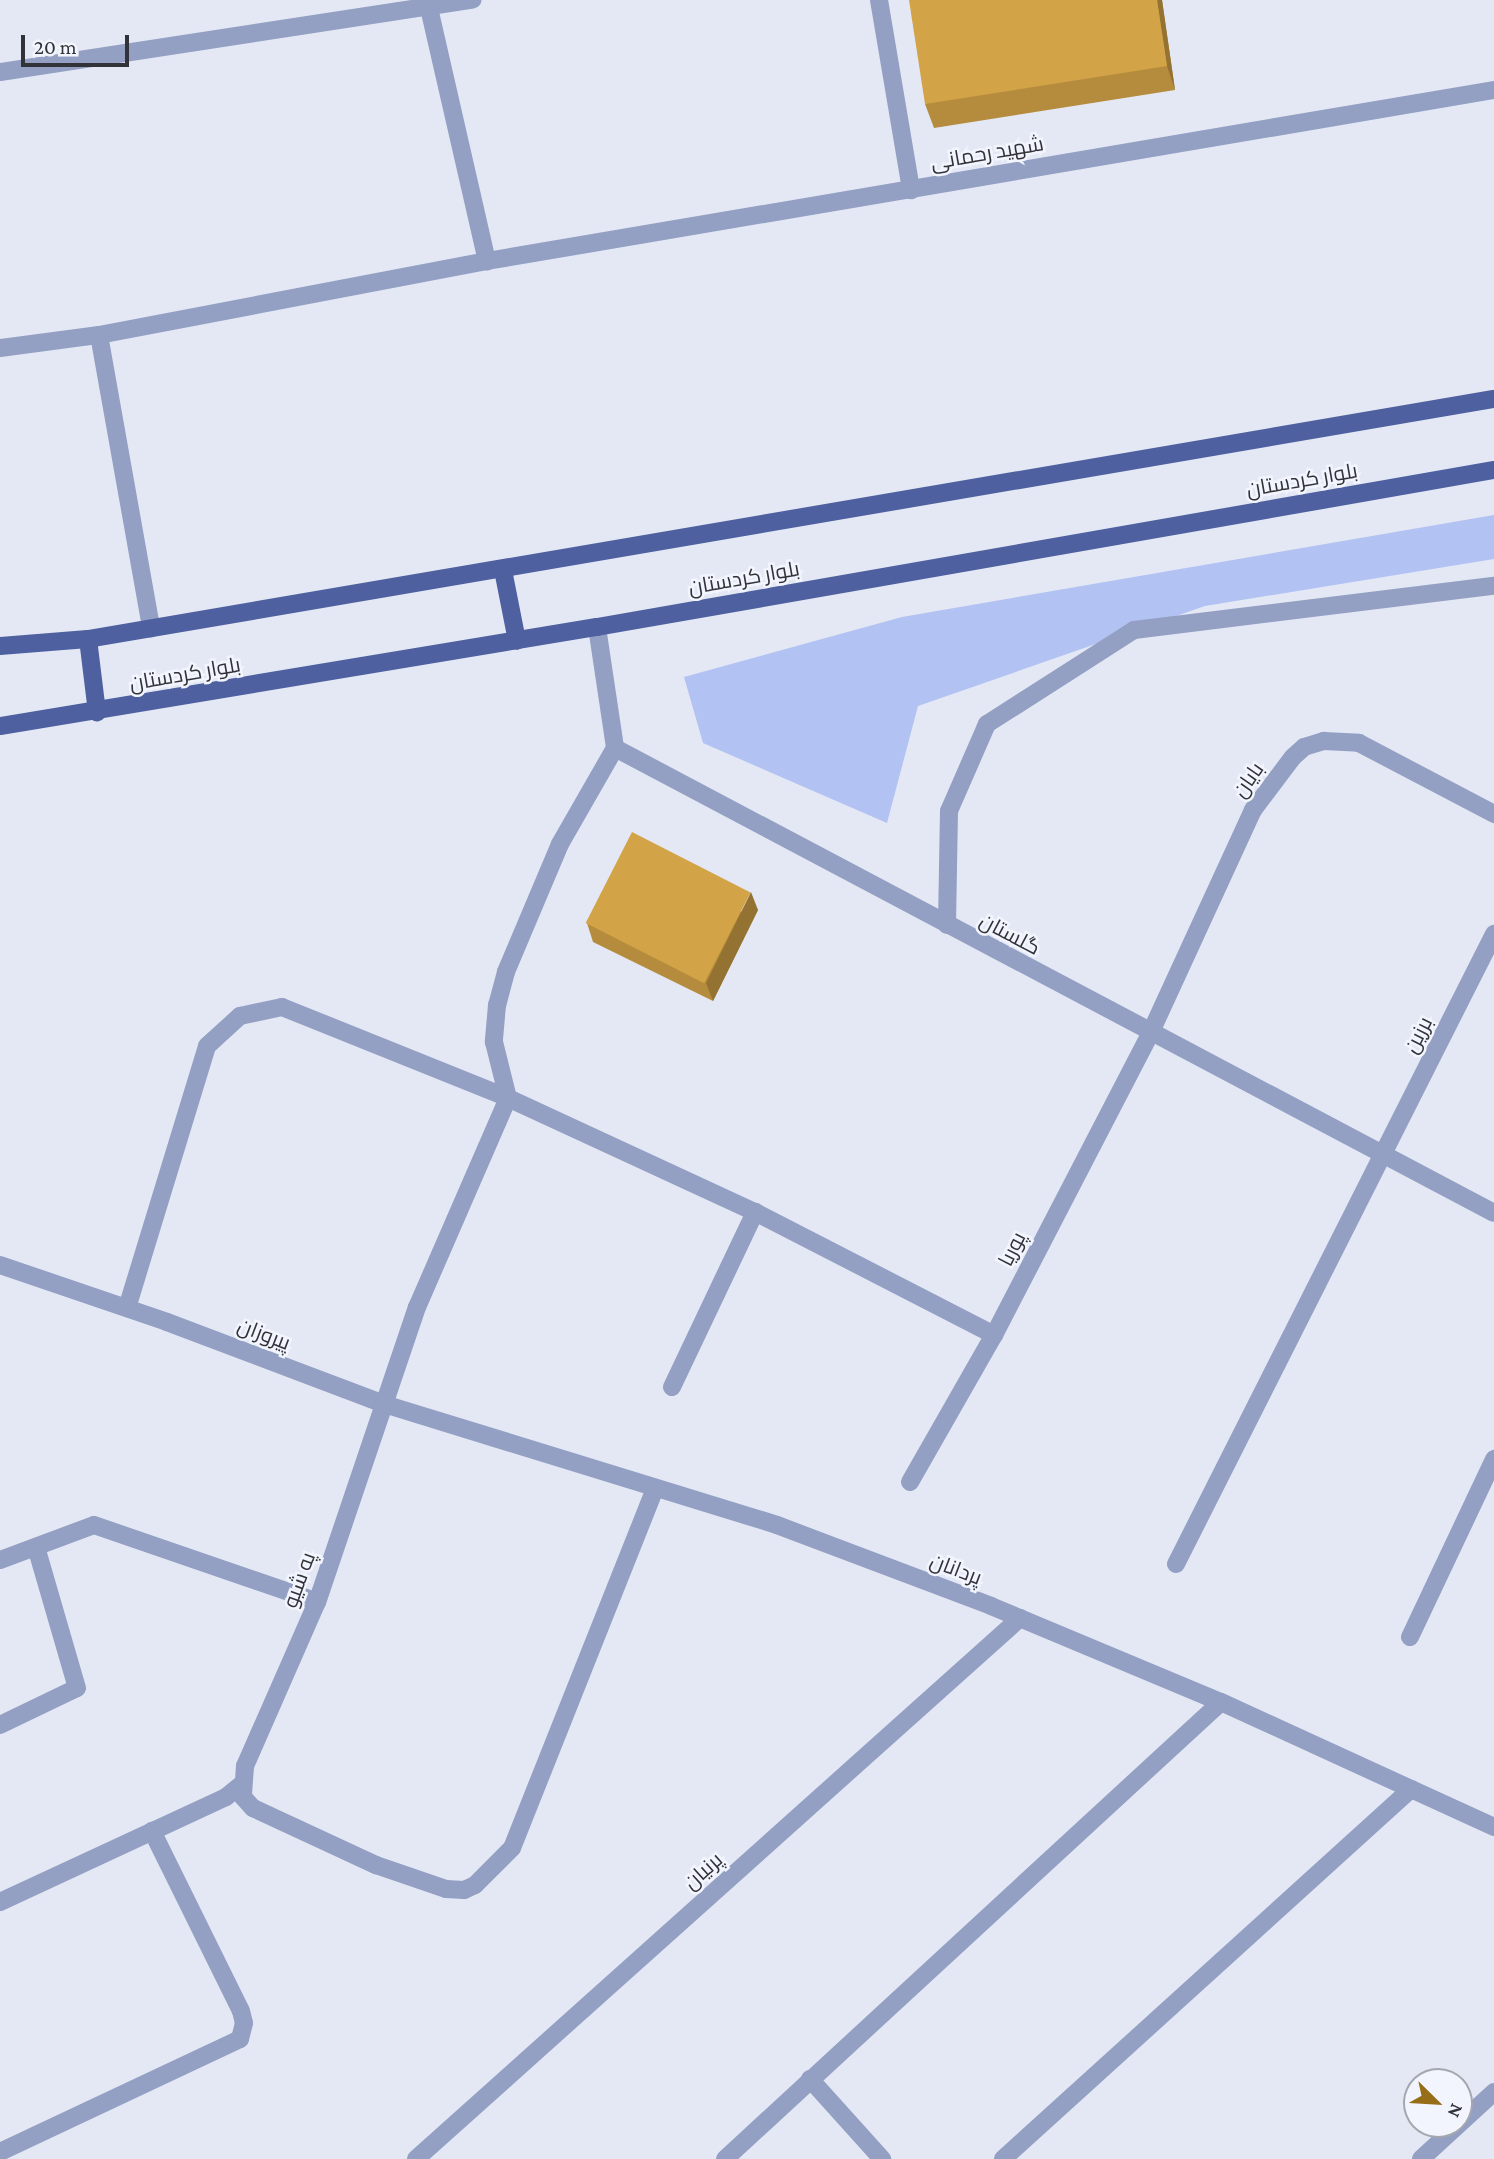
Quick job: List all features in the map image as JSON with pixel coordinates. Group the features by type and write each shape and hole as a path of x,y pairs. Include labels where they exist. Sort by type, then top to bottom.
{"main road":[{"path":"0,646 88,639 1494,399"},
{"name":"بلوار کردستان","path":"0,726 516,641 1494,470"},
{"path":"503,570 516,641"},
{"path":"88,639 97,712"}],"street":[{"path":"0,72 473,0"},
{"path":"879,0 911,190"},
{"path":"429,8 487,261"},
{"name":"شهید رحمانی","path":"0,348 99,335 487,261 1494,90"},
{"path":"99,335 151,628"},
{"path":"947,925 949,811 986,724 1134,631 1494,586"},
{"path":"508,1098 494,1042 497,1005 506,972 561,844 615,748 597,627"},
{"name":"بایان","path":"1150,1034 1253,810 1304,747 1324,741 1359,744 1494,814"},
{"name":"گلستان","path":"615,748 1150,1034 1494,1213"},
{"name":"برزین","path":"1176,1564 1494,934"},
{"path":"127,1308 207,1046 240,1016 282,1007 508,1098 755,1212 993,1335"},
{"name":"پوریا","path":"910,1482 993,1335 1150,1034"},
{"name":"په شیو","path":"241,1785 245,1766 317,1602 417,1307 508,1098"},
{"path":"672,1387 755,1212"},
{"name":"پیروزان","path":"0,1265 127,1308 384,1404"},
{"name":"پردانان","path":"384,1404 777,1525 1020,1618 1221,1702 1494,1827"},
{"path":"1410,1637 1494,1460"},
{"path":"0,1902 226,1797 241,1785 243,1797 253,1808 376,1865 446,1889 464,1890 475,1885 512,1848 655,1488"},
{"path":"0,1560 94,1525 317,1602"},
{"path":"0,1725 77,1688 36,1546"},
{"name":"پرنیان","path":"416,2159 1020,1618"},
{"path":"725,2159 1221,1702"},
{"path":"1003,2159 1411,1789"},
{"path":"0,2152 240,2039 244,2023 242,2011 152,1831"},
{"path":"810,2079 882,2159"},
{"path":"1421,2159 1494,2092"}],"shaded area":[{"path":"1494,515 1494,559 1205,606 918,706 887,823 703,743 684,677 902,617"}],"building":[{"path":"909,0 1157,0 1167,66 925,104"},
{"path":"632,832 751,892 704,983 586,923"}]}
